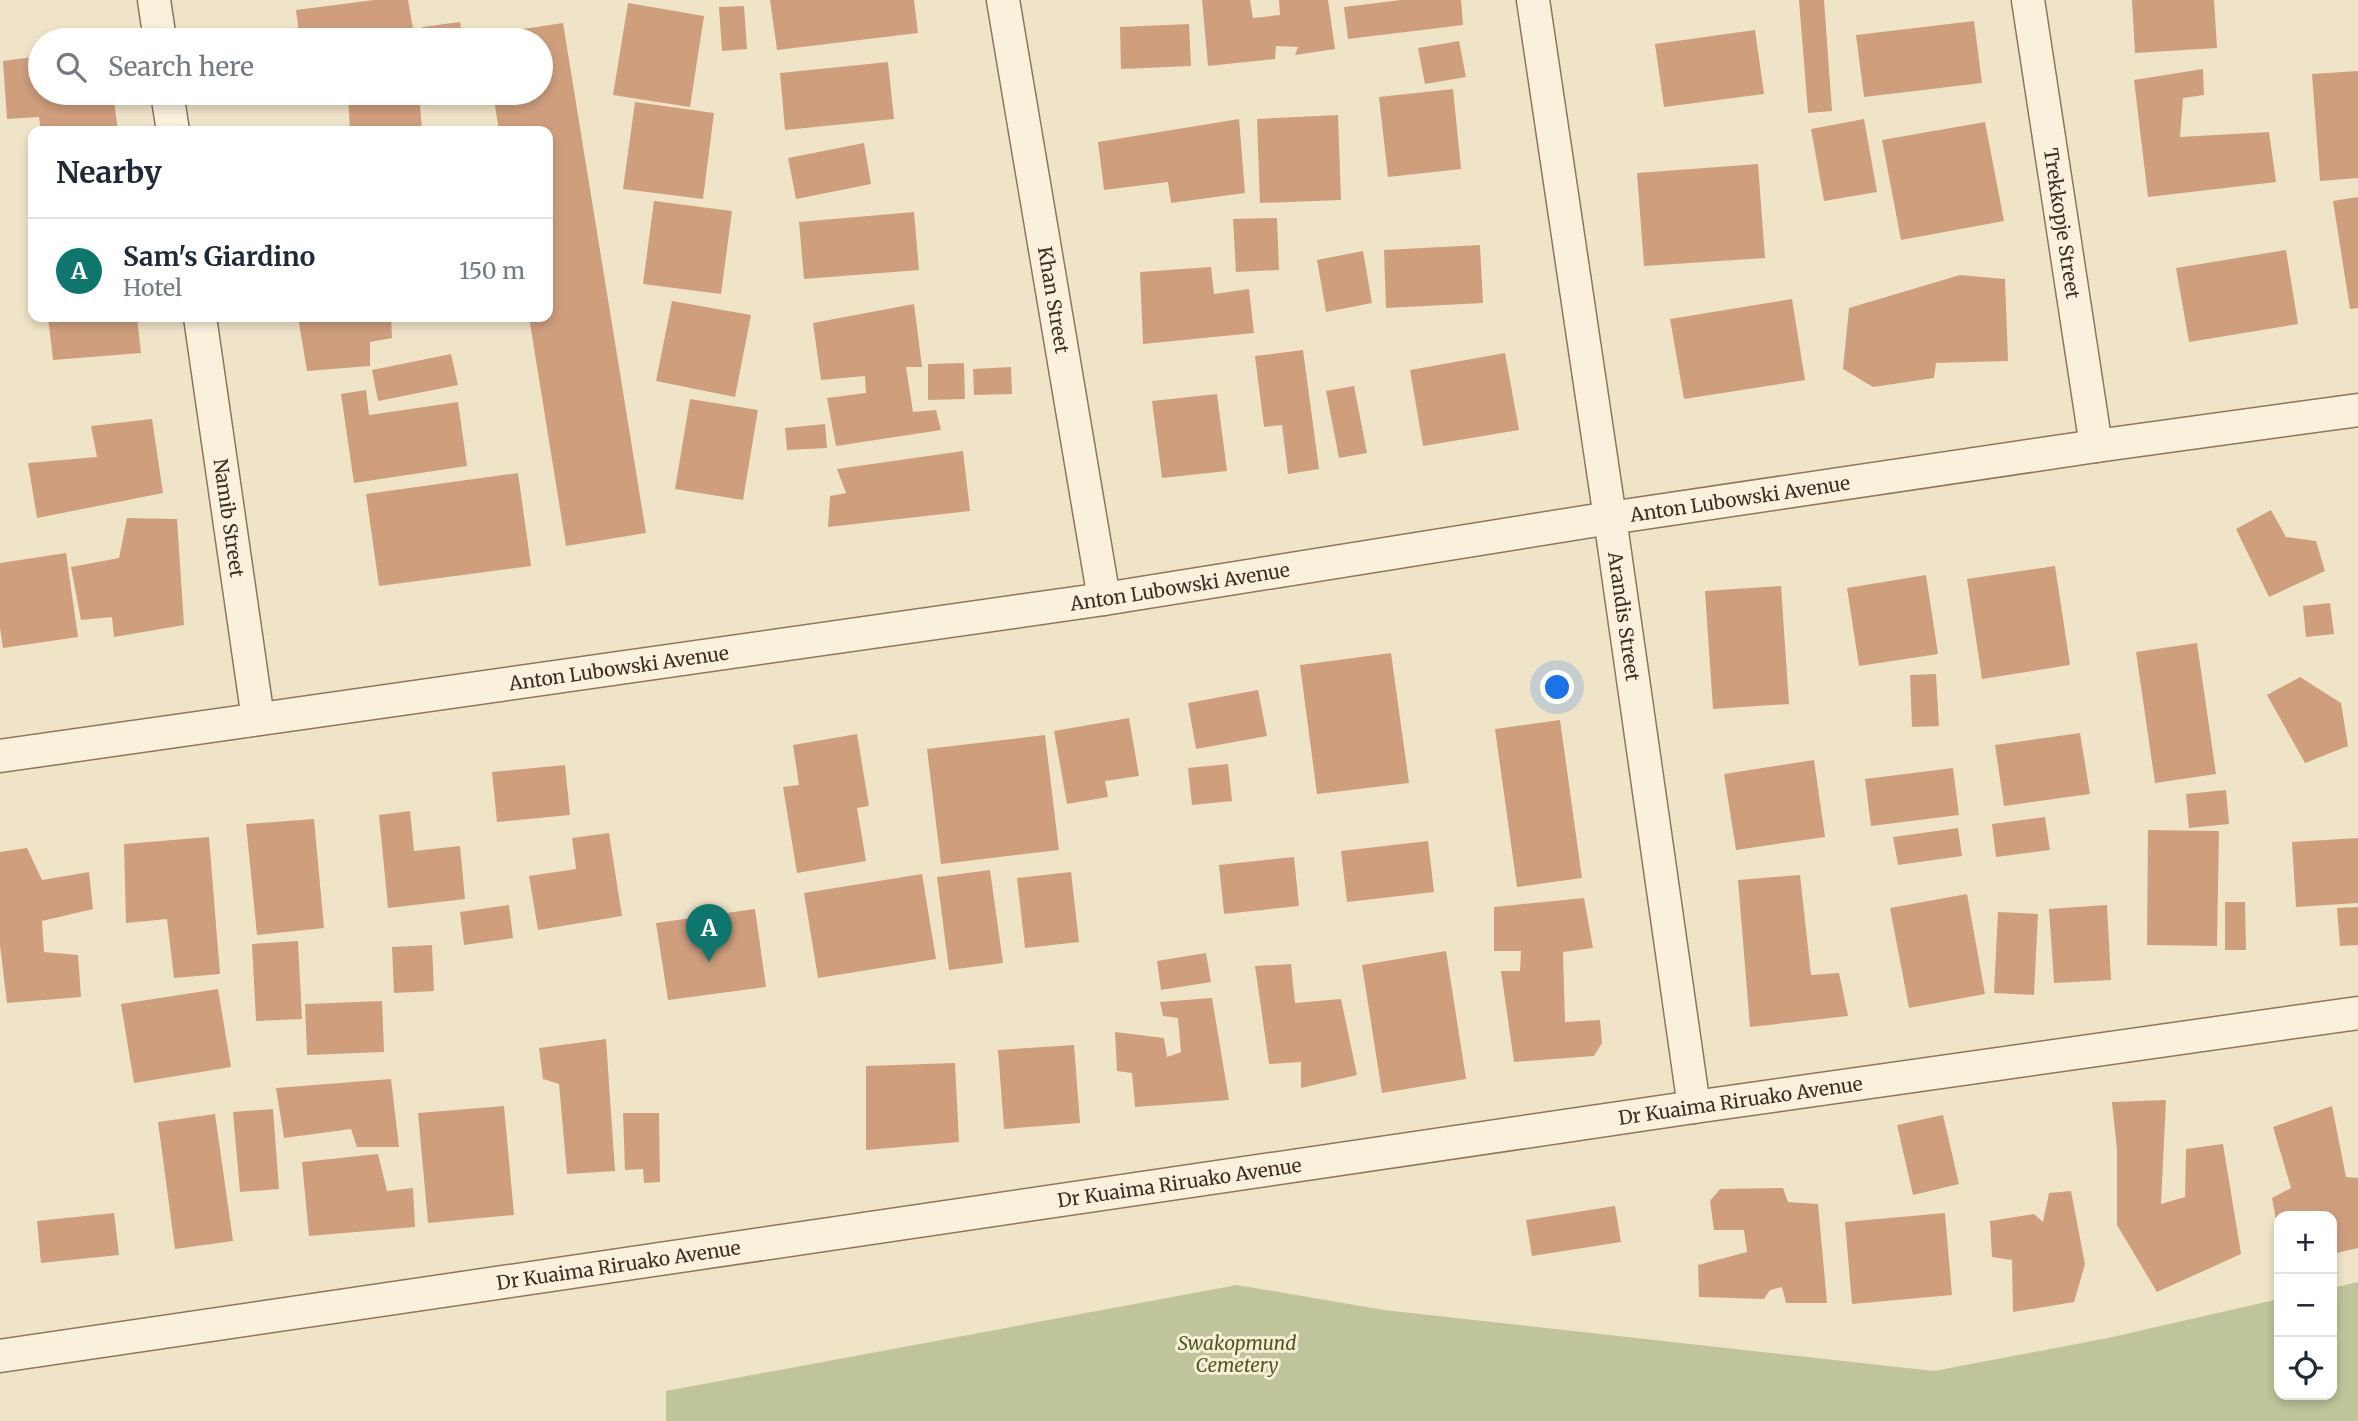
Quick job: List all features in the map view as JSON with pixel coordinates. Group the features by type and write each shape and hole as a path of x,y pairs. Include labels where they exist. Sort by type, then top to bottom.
{"street":[{"path":"154,0 158,28"},
{"name":"Khan Street","path":"1003,0 1104,599"},
{"name":"Arandis Street","path":"1533,0 1611,518 1694,1107"},
{"name":"Trekkopje Street","path":"2028,0 2096,446"},
{"path":"169,105 172,126"},
{"name":"Namib Street","path":"201,322 258,719"},
{"name":"Anton Lubowski Avenue","path":"0,756 1104,599 1611,518 2358,410"},
{"name":"Dr Kuaima Riruako Avenue","path":"0,1356 1694,1107 2358,1013"}],"green space":[{"name":"Swakopmund Cemetery","path":"2358,1282 2358,1421 666,1421 666,1391 1237,1285 1384,1310 1934,1371 2108,1338 2274,1300 2274,1400 2337,1400 2337,1287"}],"building":[{"path":"374,0 408,0 413,28 298,28 296,10"},
{"path":"770,0 914,0 918,33 777,50"},
{"path":"1202,0 1250,0 1253,18 1280,15 1279,0 1328,0 1335,49 1295,55 1298,47 1276,46 1275,59 1208,66"},
{"path":"1401,0 1461,0 1463,25 1348,39 1344,7"},
{"path":"1799,0 1824,0 1832,111 1808,113"},
{"path":"2132,0 2214,0 2217,48 2135,53"},
{"path":"628,3 704,16 690,107 613,95"},
{"path":"744,6 747,49 722,51 719,7"},
{"path":"1974,21 1982,83 1864,97 1856,35"},
{"path":"460,22 461,28 422,28"},
{"path":"563,23 646,533 566,546 530,322 553,322 553,126 498,126 495,105 553,105 553,28 530,28"},
{"path":"1189,24 1191,66 1121,69 1120,27"},
{"path":"1755,30 1764,94 1664,107 1655,44"},
{"path":"1459,41 1466,77 1425,84 1418,48"},
{"path":"28,58 28,105 115,105 117,126 40,126 39,117 7,119 3,61"},
{"path":"888,62 894,119 785,130 780,73"},
{"path":"2203,69 2204,95 2183,98 2180,137 2269,132 2276,182 2148,197 2134,80"},
{"path":"2358,71 2358,178 2320,181 2312,74"},
{"path":"1453,89 1461,169 1388,177 1379,97"},
{"path":"635,102 714,113 703,199 623,189"},
{"path":"349,105 420,105 422,126 350,126"},
{"path":"1338,115 1341,200 1260,203 1257,119"},
{"path":"1239,119 1245,193 1171,203 1168,182 1104,190 1098,142"},
{"path":"1864,119 1877,192 1824,201 1811,129"},
{"path":"1985,122 2004,221 1901,240 1882,140"},
{"path":"864,143 871,184 796,199 788,158"},
{"path":"1758,164 1765,258 1644,266 1637,173"},
{"path":"2358,197 2358,308 2350,309 2333,201"},
{"path":"654,201 732,211 721,294 643,284"},
{"path":"914,212 919,270 804,279 799,222"},
{"path":"1277,218 1279,270 1236,272 1233,219"},
{"path":"1480,245 1483,303 1386,308 1384,250"},
{"path":"2286,250 2298,324 2189,342 2176,268"},
{"path":"1363,251 1372,303 1326,312 1317,260"},
{"path":"1211,267 1214,294 1249,289 1254,333 1143,344 1140,272"},
{"path":"1960,275 2005,279 2008,361 1936,363 1934,378 1873,387 1843,369 1849,308"},
{"path":"1792,299 1805,380 1684,399 1670,319"},
{"path":"672,301 751,315 735,397 656,381"},
{"path":"914,304 922,367 906,367 913,412 936,410 941,430 836,446 827,398 866,393 865,376 821,380 813,323"},
{"path":"49,322 138,322 141,353 53,360"},
{"path":"299,322 391,322 392,338 370,342 370,366 307,371"},
{"path":"1303,350 1319,469 1288,474 1282,425 1264,427 1255,356"},
{"path":"1505,353 1519,430 1423,446 1410,370"},
{"path":"451,354 458,385 378,401 372,370"},
{"path":"964,363 965,399 928,400 928,364"},
{"path":"1011,367 1012,394 974,395 973,369"},
{"path":"1354,386 1367,453 1339,458 1326,391"},
{"path":"366,390 369,415 458,402 467,466 354,483 341,394"},
{"path":"1217,394 1227,471 1162,478 1152,401"},
{"path":"690,399 758,410 743,500 675,489"},
{"path":"152,419 163,493 37,518 28,463 97,457 91,426"},
{"path":"825,424 827,448 787,450 785,428"},
{"path":"963,451 970,511 828,527 830,496 846,493 837,469"},
{"path":"518,473 531,566 379,586 366,494"},
{"path":"2271,510 2286,537 2316,541 2325,571 2269,597 2236,529"},
{"path":"127,518 177,519 184,625 114,637 112,617 81,620 71,567 119,558"},
{"path":"66,553 78,637 3,648 0,628 0,563"},
{"path":"2055,566 2070,665 1982,679 1967,579"},
{"path":"1926,575 1938,654 1859,666 1847,588"},
{"path":"1781,586 1789,704 1713,709 1705,591"},
{"path":"2330,603 2334,634 2306,637 2303,606"},
{"path":"2197,643 2216,774 2155,783 2136,652"},
{"path":"1391,653 1409,783 1317,794 1300,665"},
{"path":"1936,674 1939,726 1912,727 1910,675"},
{"path":"2300,677 2341,703 2348,746 2305,763 2267,695"},
{"path":"1258,690 1267,736 1196,749 1188,703"},
{"path":"1129,718 1139,776 1105,781 1108,797 1067,804 1054,731"},
{"path":"1560,720 1582,878 1517,887 1495,729"},
{"path":"2080,733 2090,794 2004,806 1995,745"},
{"path":"857,734 869,806 857,808 866,861 797,873 783,787 799,785 793,745"},
{"path":"1045,735 1059,850 941,864 927,749"},
{"path":"1814,760 1825,837 1736,850 1724,774"},
{"path":"1228,764 1232,801 1192,805 1188,768"},
{"path":"565,765 570,815 497,822 492,772"},
{"path":"1953,768 1959,815 1871,826 1865,779"},
{"path":"2226,790 2229,824 2189,828 2186,794"},
{"path":"410,811 414,851 460,846 465,899 388,908 379,815"},
{"path":"2045,817 2050,850 1996,857 1992,824"},
{"path":"314,819 324,928 257,935 246,824"},
{"path":"1958,828 1962,856 1898,865 1893,837"},
{"path":"2148,830 2219,831 2217,946 2147,945"},
{"path":"609,833 622,916 538,930 529,876 576,869 572,838"},
{"path":"209,837 220,974 174,978 167,919 126,923 124,844"},
{"path":"2358,838 2358,903 2296,907 2292,842"},
{"path":"1428,841 1434,892 1347,902 1341,851"},
{"path":"27,848 42,880 89,872 93,909 42,921 44,952 78,955 81,997 7,1003 0,945 0,852"},
{"path":"1294,857 1299,906 1224,914 1219,865"},
{"path":"990,870 1003,963 949,970 937,877"},
{"path":"1071,872 1079,942 1025,948 1017,878"},
{"path":"922,874 936,959 818,978 804,893"},
{"path":"1800,875 1811,975 1839,973 1848,1016 1750,1027 1738,880"},
{"path":"1967,894 1985,994 1909,1008 1890,908"},
{"path":"1584,898 1593,948 1563,952 1565,1022 1600,1020 1602,1043 1594,1056 1514,1062 1501,971 1520,971 1521,951 1494,951 1494,907"},
{"path":"2225,902 2245,902 2246,950 2225,950"},
{"path":"509,905 513,938 464,945 460,912"},
{"path":"2107,905 2111,980 2054,983 2049,909"},
{"path":"2358,907 2358,945 2340,946 2337,908"},
{"path":"755,909 766,987 668,1000 656,923"},
{"path":"1998,912 2038,914 2034,995 1994,993"},
{"path":"298,941 302,1019 256,1021 252,944"},
{"path":"432,945 434,991 394,993 392,947"},
{"path":"1446,951 1466,1079 1382,1093 1362,965"},
{"path":"1206,953 1211,982 1161,990 1157,961"},
{"path":"1291,964 1295,1003 1341,999 1357,1075 1301,1088 1301,1062 1269,1064 1255,966"},
{"path":"218,989 231,1067 134,1083 121,1004"},
{"path":"1212,998 1229,1100 1135,1107 1132,1073 1117,1071 1115,1032 1164,1038 1167,1057 1181,1052 1178,1018 1163,1016 1160,1002"},
{"path":"382,1001 384,1052 307,1055 305,1004"},
{"path":"606,1039 615,1171 567,1174 559,1084 543,1079 539,1048"},
{"path":"1074,1045 1080,1123 1004,1129 998,1050"},
{"path":"955,1063 959,1142 866,1150 866,1066"},
{"path":"391,1079 399,1147 357,1147 351,1129 284,1138 276,1088"},
{"path":"2166,1100 2161,1204 2185,1197 2186,1149 2223,1144 2241,1254 2157,1292 2117,1225 2117,1150 2112,1102"},
{"path":"504,1106 514,1215 428,1223 418,1113"},
{"path":"2332,1106 2346,1177 2358,1178 2358,1248 2337,1253 2337,1211 2274,1211 2272,1198 2291,1188 2273,1127"},
{"path":"273,1109 279,1189 240,1192 233,1112"},
{"path":"623,1113 659,1113 660,1182 644,1183 643,1169 625,1170"},
{"path":"215,1114 233,1241 175,1249 158,1122"},
{"path":"1943,1115 1959,1184 1913,1195 1897,1125"},
{"path":"378,1154 387,1191 413,1188 415,1227 309,1236 302,1162"},
{"path":"1783,1188 1788,1202 1818,1204 1827,1303 1786,1303 1782,1287 1770,1290 1764,1299 1699,1297 1698,1265 1747,1252 1744,1230 1714,1230 1710,1201 1720,1189"},
{"path":"2071,1191 2085,1264 2074,1302 2013,1312 2012,1260 1992,1257 1990,1221 2034,1214 2043,1222 2049,1193"},
{"path":"1615,1206 1621,1242 1532,1256 1526,1220"},
{"path":"114,1213 119,1255 41,1263 37,1221"},
{"path":"1945,1213 1952,1295 1852,1304 1845,1222"}],"place":[{"name":"Sam's Giardino","path":"709,962"}]}
